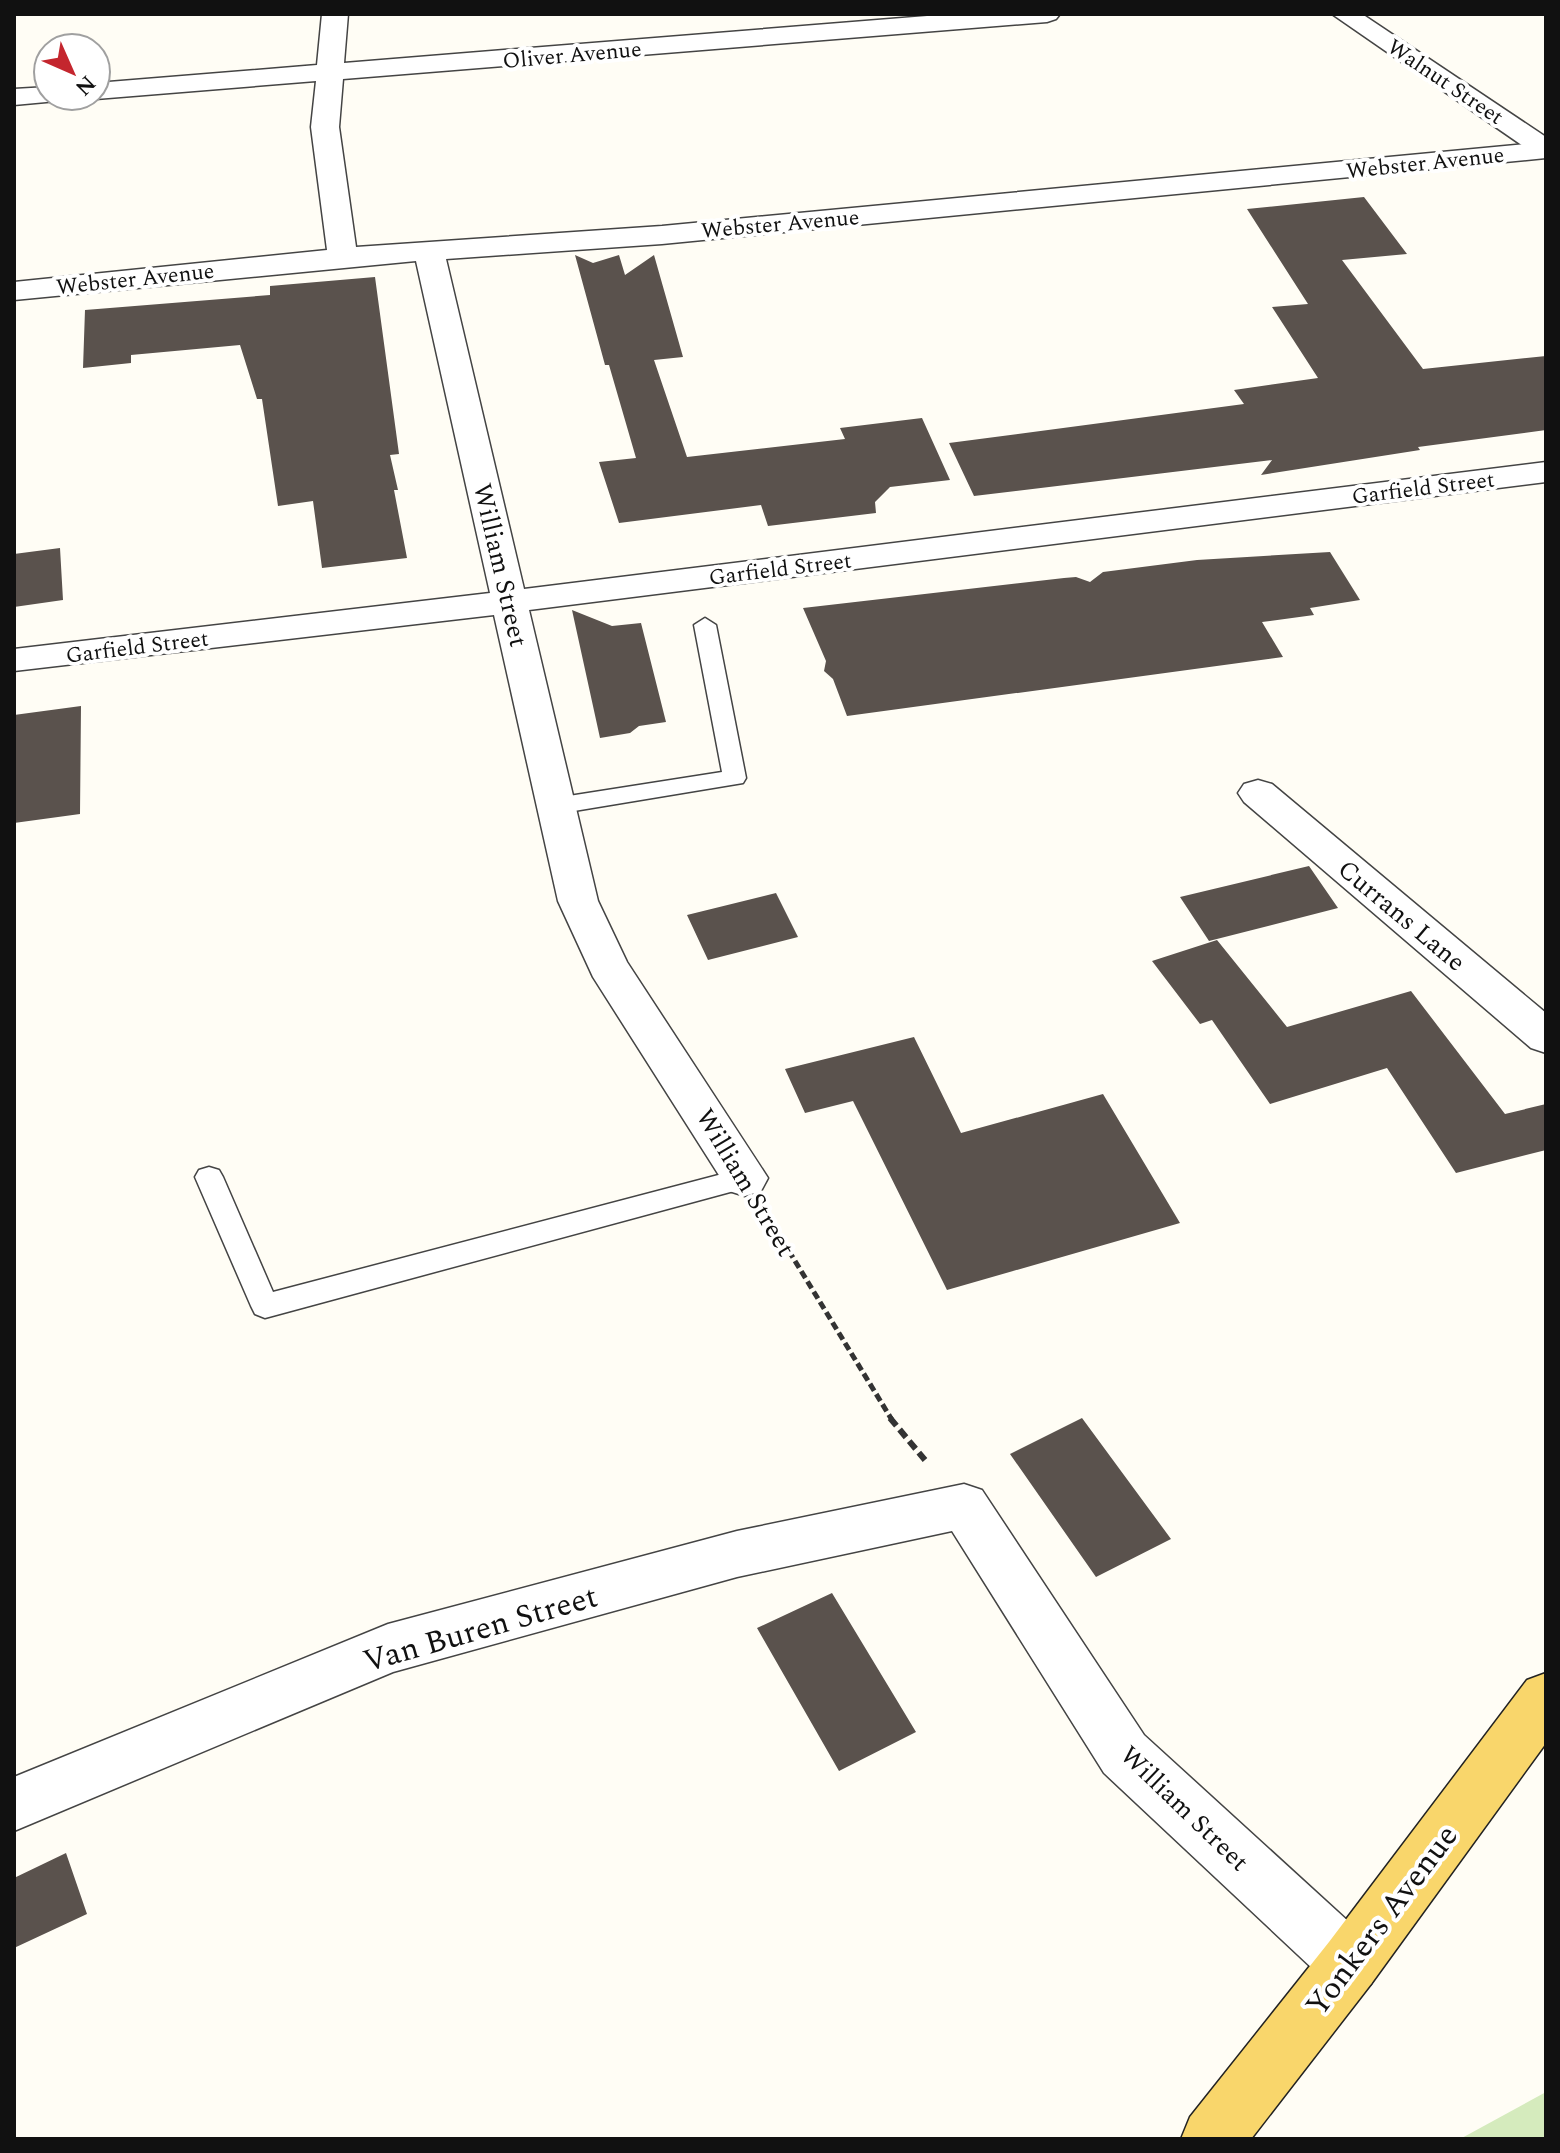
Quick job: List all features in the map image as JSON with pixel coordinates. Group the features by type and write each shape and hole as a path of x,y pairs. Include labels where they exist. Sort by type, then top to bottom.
{"main road":[{"name":"Yonkers Avenue","path":"1212,2139 1350,1963 1546,1698"}],"street":[{"path":"335,14 325,127 343,257"},
{"name":"Oliver Avenue","path":"112,90 1047,14"},
{"name":"Walnut Street","path":"1345,14 1546,149"},
{"name":"Webster Avenue","path":"14,291 343,257 662,235 1546,149"},
{"name":"William Street","path":"429,251 578,901 608,966 745,1178"},
{"name":"Garfield Street","path":"14,660 509,602 1546,472"},
{"name":"Currans Lane","path":"1258,793 1546,1037"},
{"name":"William Street","path":"964,1506 1124,1754 1350,1963"},
{"name":"Van Buren Street","path":"14,1804 388,1649 737,1554 964,1506"}],"lane":[{"path":"556,806 735,778 705,625"},
{"path":"209,1177 265,1306 745,1178"}],"path":[{"name":"William Street","path":"745,1178 890,1418 964,1506"}],"green space":[{"path":"1546,2092 1546,2139 1460,2139"}],"building":[{"path":"1364,197 1407,254 1342,260 1423,369 1546,356 1546,430 1418,447 1420,450 1261,475 1272,460 974,496 949,443 1244,404 1234,390 1318,378 1272,307 1308,304 1247,209"},
{"path":"575,255 593,263 619,255 625,275 654,255 683,357 654,360 687,457 845,439 840,428 922,418 950,480 890,487 875,502 876,513 768,526 761,505 619,523 599,462 636,458 609,365 605,365"},
{"path":"375,277 399,454 390,455 407,558 322,568 313,501 278,506 262,399 257,399 240,345 131,355 131,363 83,368 85,310 270,295 270,286"},
{"path":"60,548 63,600 14,607 14,554"},
{"path":"1330,552 1360,600 1310,608 1314,615 1262,622 1283,657 847,716 833,679 824,671 826,661 803,608 1064,578 1076,577 1090,582 1103,572 1197,560"},
{"path":"572,610 612,626 641,623 666,722 639,726 630,733 600,738"},
{"path":"81,706 80,814 14,823 14,715"},
{"path":"1309,866 1338,908 1209,941 1180,897"},
{"path":"776,893 798,937 708,960 687,915"},
{"path":"1217,940 1287,1027 1411,991 1505,1114 1546,1104 1546,1150 1456,1173 1387,1068 1270,1104 1212,1020 1200,1024 1152,961"},
{"path":"914,1037 961,1133 1103,1094 1180,1223 947,1290 853,1101 805,1113 785,1069"},
{"path":"1082,1418 1171,1539 1096,1577 1010,1454"},
{"path":"832,1593 916,1732 839,1771 757,1628"},
{"path":"66,1853 87,1914 14,1948 14,1878"}]}
